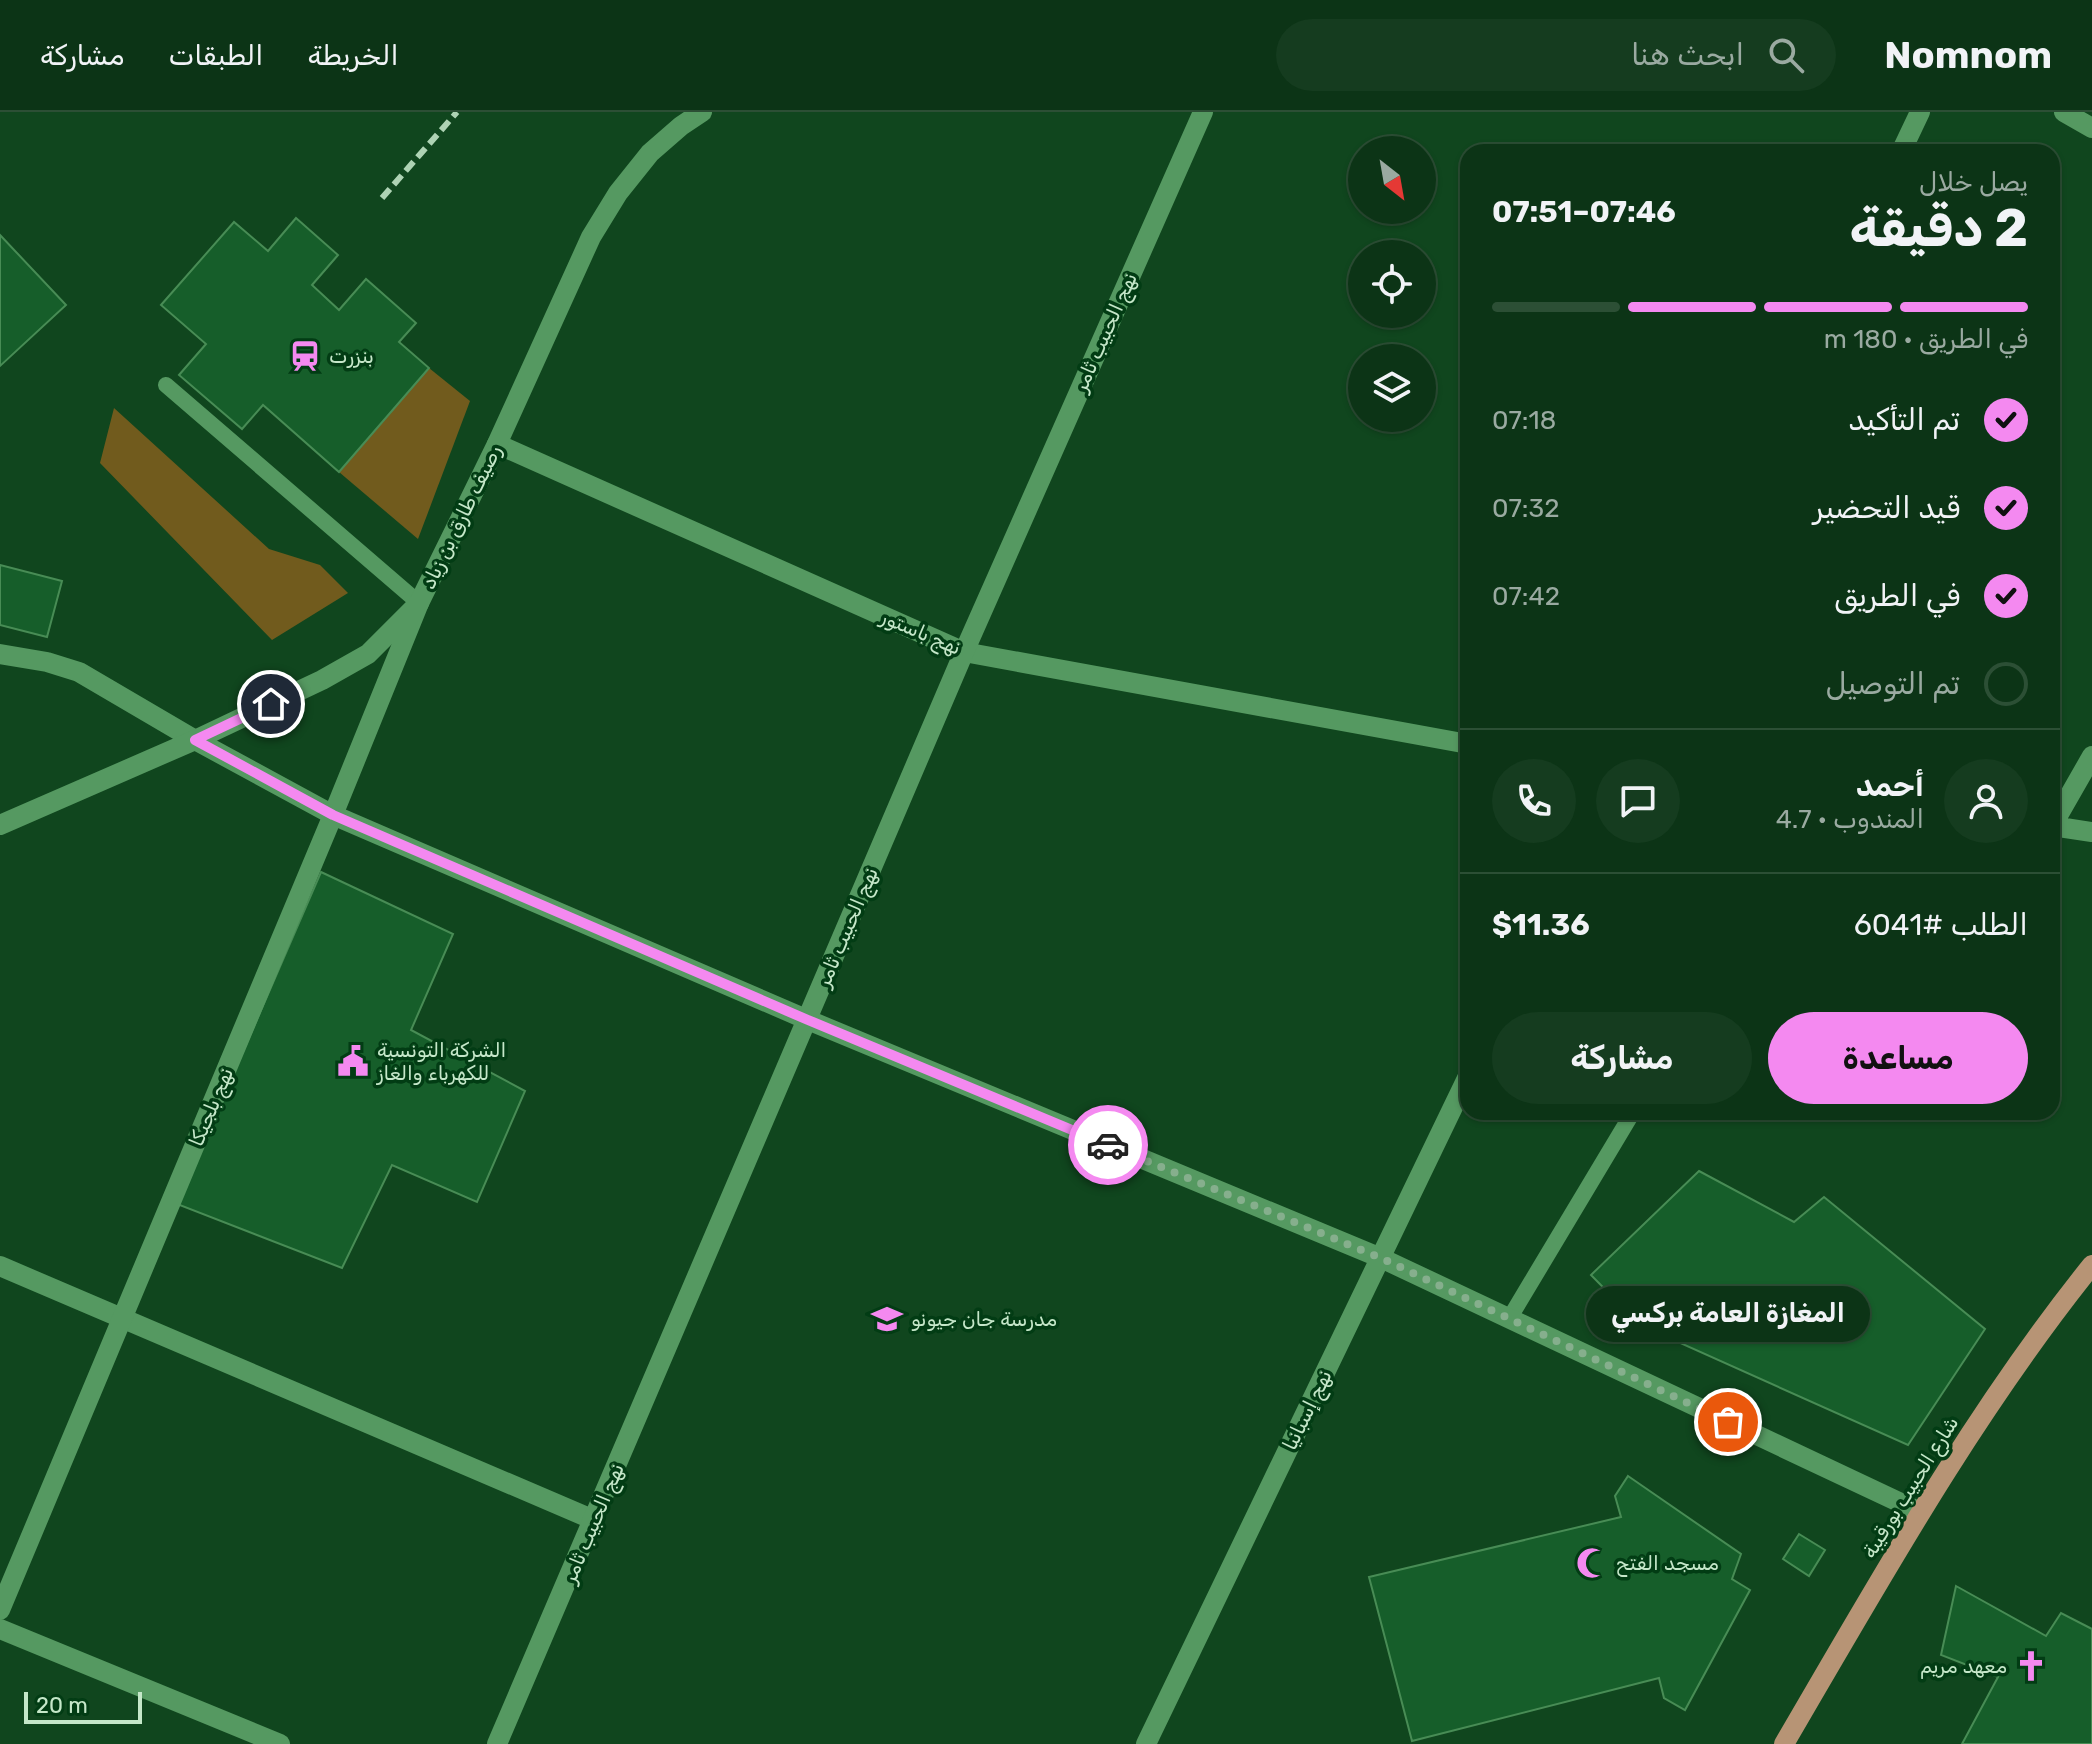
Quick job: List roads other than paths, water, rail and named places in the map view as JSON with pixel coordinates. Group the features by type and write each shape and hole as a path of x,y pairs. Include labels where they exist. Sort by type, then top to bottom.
{"main road":[{"name":"شارع الحبيب بورقيبة","path":"1784,1744 1920,1512 2034,1341 2092,1265"}],"street":[{"name":"رصيف طارق بن زياد","path":"0,825 195,740 322,680 368,654 419,603 497,444 591,237 618,193 650,153 702,112"},
{"name":"نهج الحبيب ثامر","path":"497,1744 964,652 1203,112"},
{"path":"1905,144 1920,112"},
{"path":"2064,112 2092,128"},
{"name":"نهج باستور","path":"497,444 964,652 1460,743"},
{"name":"نهج بلجيكا","path":"0,1610 419,603"},
{"path":"0,654 47,662 79,672 333,815 808,1020 1381,1258 1920,1512"},
{"path":"2060,812 2092,756"},
{"path":"2060,827 2092,832"},
{"name":"نهج إسبانيا","path":"1146,1744 1460,1093"},
{"path":"0,1266 594,1520"},
{"path":"0,1629 280,1744"}],"lane":[{"path":"166,385 419,603"},
{"path":"1509,1319 1628,1120"}],"railway":[{"path":"382,198 457,112"}],"place":[{"name":"بنزرت","path":"305,356"},
{"name":"الشركة التونسية للكهرباء والغاز","path":"353,1061"},
{"name":"مدرسة جان جيونو","path":"887,1319"},
{"name":"المغازة العامة بركسي","path":"1728,1422"},
{"name":"مسجد الفتح","path":"1592,1563"},
{"name":"معهد مريم","path":"2031,1666"}]}
